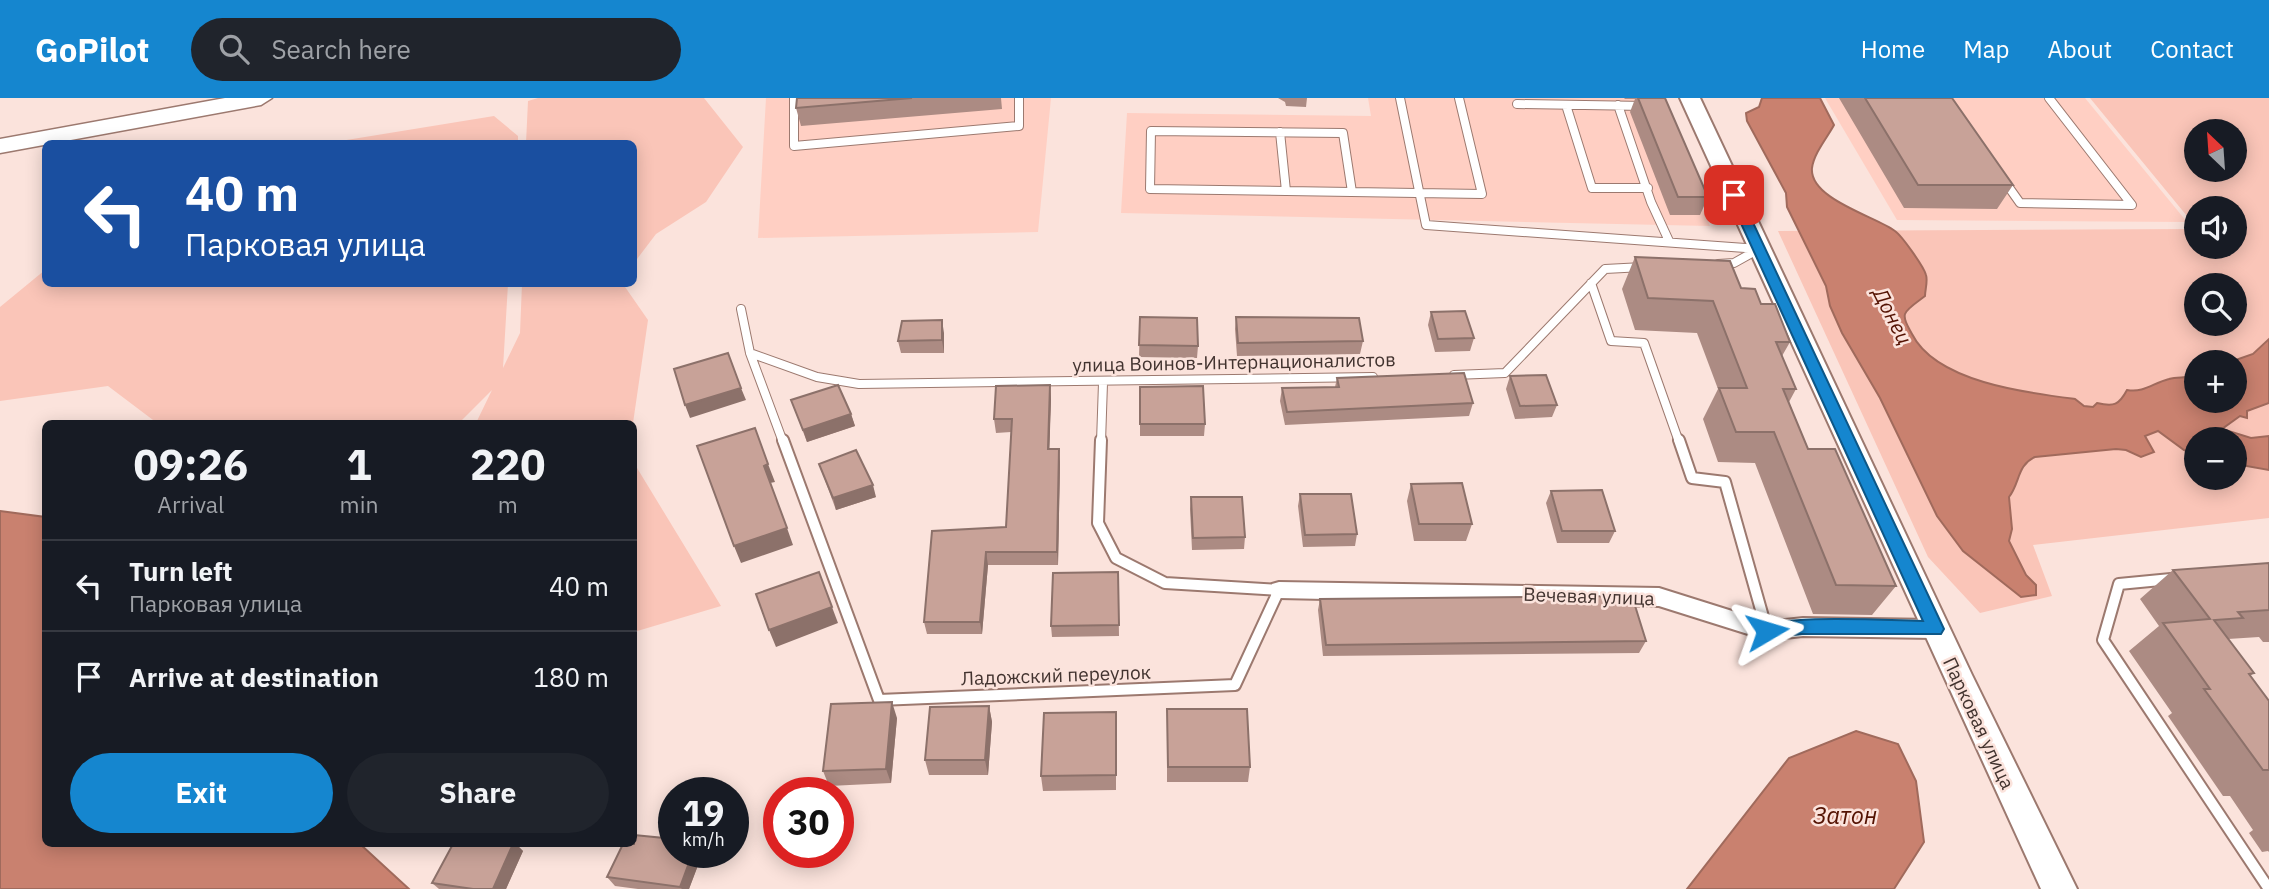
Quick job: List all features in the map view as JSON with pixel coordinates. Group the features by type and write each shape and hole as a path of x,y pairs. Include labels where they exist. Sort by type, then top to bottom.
{"main road":[{"path":"0,134 183,98"},
{"path":"0,146 261,98"}],"street":[{"name":"Парковая улица","path":"1690,98 1935,629 2059,889"},
{"name":"Вечевая улица","path":"1279,590 1659,597 1767,631 1802,627 1935,629"}],"lane":[{"path":"794,98 794,146 1019,126 1019,98"},
{"path":"1400,98 1426,225 1759,249"},
{"path":"1352,192 1343,133 1151,131 1150,189 1482,194 1459,98"},
{"path":"1998,172 2020,203 2132,205 2049,98"},
{"path":"1517,104 1645,106"},
{"path":"1566,105 1592,188 1648,188"},
{"path":"1618,105 1669,241"},
{"path":"1280,132 1286,191"},
{"path":"1708,264 1734,263 1759,249"},
{"path":"1437,375 1505,373 1605,269 1657,267"},
{"path":"1591,283 1611,341 1644,343 1692,478 1725,482 1767,631"},
{"path":"741,309 750,353"},
{"name":"улица Воинов-Интернационалистов","path":"750,353 817,377 859,384 1103,383 1383,376"},
{"name":"Ладожский переулок","path":"750,353 879,700 1235,685 1279,590"},
{"path":"1103,383 1098,523 1116,558 1165,583 1279,590"},
{"path":"2187,578 2119,584 2103,640 2269,889"}],"shaded area":[{"path":"538,98 704,98 743,147 706,202 656,234 637,259 637,140 526,140 528,101"},
{"path":"766,98 1051,98 1038,232 758,238"},
{"path":"1368,98 1656,98 1710,226 1121,213 1127,113 1371,116"},
{"path":"1825,98 2085,98 2184,218 2184,222 1897,220"},
{"path":"2090,98 2269,98 2269,518 2033,545 2052,596 1980,613 1928,557 1778,231 2184,229 2184,259 2247,259 2247,196 2184,196 2184,212"},
{"path":"494,116 518,136 518,140 346,140"},
{"path":"42,272 42,287 508,287 503,368 520,333 522,287 625,287 648,320 633,420 477,420 492,390 462,420 153,420 108,386 0,401 0,307"},
{"path":"637,468 721,606 637,631"}],"water":[{"name":"Донец","path":"1762,98 1820,98 1834,125 1815,157 1812,168 1814,179 1832,198 1895,231 1912,252 1927,277 1925,296 1908,309 1905,319 1924,350 1941,364 1984,382 2075,399 2084,406 2093,407 2097,403 2115,404 2127,390 2144,389 2169,379 2184,377 2184,413 2247,413 2247,418 2240,416 2225,427 2184,427 2184,450 2158,431 2145,436 2154,452 2141,457 2116,449 2035,457 2029,460 2009,497 2012,529 2009,541 2026,575 2036,585 2036,595 2021,597 1963,551 1937,516 1880,398 1842,333 1830,306 1826,286 1787,207 1786,193 1747,121 1746,113 1759,107"},
{"path":"2269,339 2269,403 2247,411 2247,356"},
{"path":"2269,436 2269,470 2247,466 2247,437"},
{"path":"0,511 42,517 42,847 363,847 409,889 0,889"},
{"name":"Затон","path":"1856,731 1898,744 1916,781 1924,842 1894,889 1687,889 1789,758"}],"building":[{"path":"797,98 912,98 796,108"},
{"path":"1638,98 1665,98 1708,197 1678,197"},
{"path":"1865,98 1952,98 2013,185 1918,185"},
{"path":"1635,257 1730,261 1741,288 1755,289 1761,304 1775,304 1790,342 1776,342 1796,389 1783,389 1808,449 1835,449 1896,586 1836,585 1774,432 1736,432 1719,388 1747,388 1713,301 1648,298"},
{"path":"1465,311 1474,338 1438,339 1431,312"},
{"path":"1140,317 1197,318 1198,346 1139,345"},
{"path":"1236,317 1359,318 1363,341 1238,343"},
{"path":"942,320 942,340 898,341 902,321"},
{"path":"728,353 741,388 685,405 674,369"},
{"path":"1464,373 1473,403 1287,412 1282,388 1339,387 1337,378"},
{"path":"1546,375 1557,405 1520,406 1510,376"},
{"path":"838,385 851,414 803,430 791,400"},
{"path":"1050,385 1048,449 1059,449 1057,552 986,552 980,622 924,622 932,531 1006,527 1012,419 994,419 996,386"},
{"path":"1203,386 1205,424 1140,424 1140,387"},
{"path":"755,428 768,464 764,466 787,528 734,546 697,446"},
{"path":"856,450 873,485 833,498 819,464"},
{"path":"1462,483 1472,524 1419,524 1411,484"},
{"path":"1602,490 1615,531 1562,531 1551,491"},
{"path":"1300,494 1351,494 1357,534 1305,535"},
{"path":"1191,497 1242,497 1245,537 1193,538"},
{"path":"2269,563 2269,610 2238,612 2243,618 2214,620 2254,673 2249,674 2269,701 2269,770 2263,770 2204,689 2210,689 2163,623 2210,619 2173,570"},
{"path":"819,572 832,607 769,630 756,594"},
{"path":"1118,572 1119,625 1051,626 1053,573"},
{"path":"1632,596 1646,641 1326,645 1320,599"},
{"path":"892,702 886,769 823,771 831,704"},
{"path":"989,706 985,760 925,760 930,707"},
{"path":"1167,709 1247,709 1250,767 1168,767"},
{"path":"1116,712 1116,775 1041,776 1044,713"},
{"path":"637,835 658,837 658,868 687,868 680,887 607,877 622,847 637,847"},
{"path":"451,847 512,847 493,889 432,883"}],"route":[{"path":"1734,195 1935,629 1802,627 1767,631"}]}
